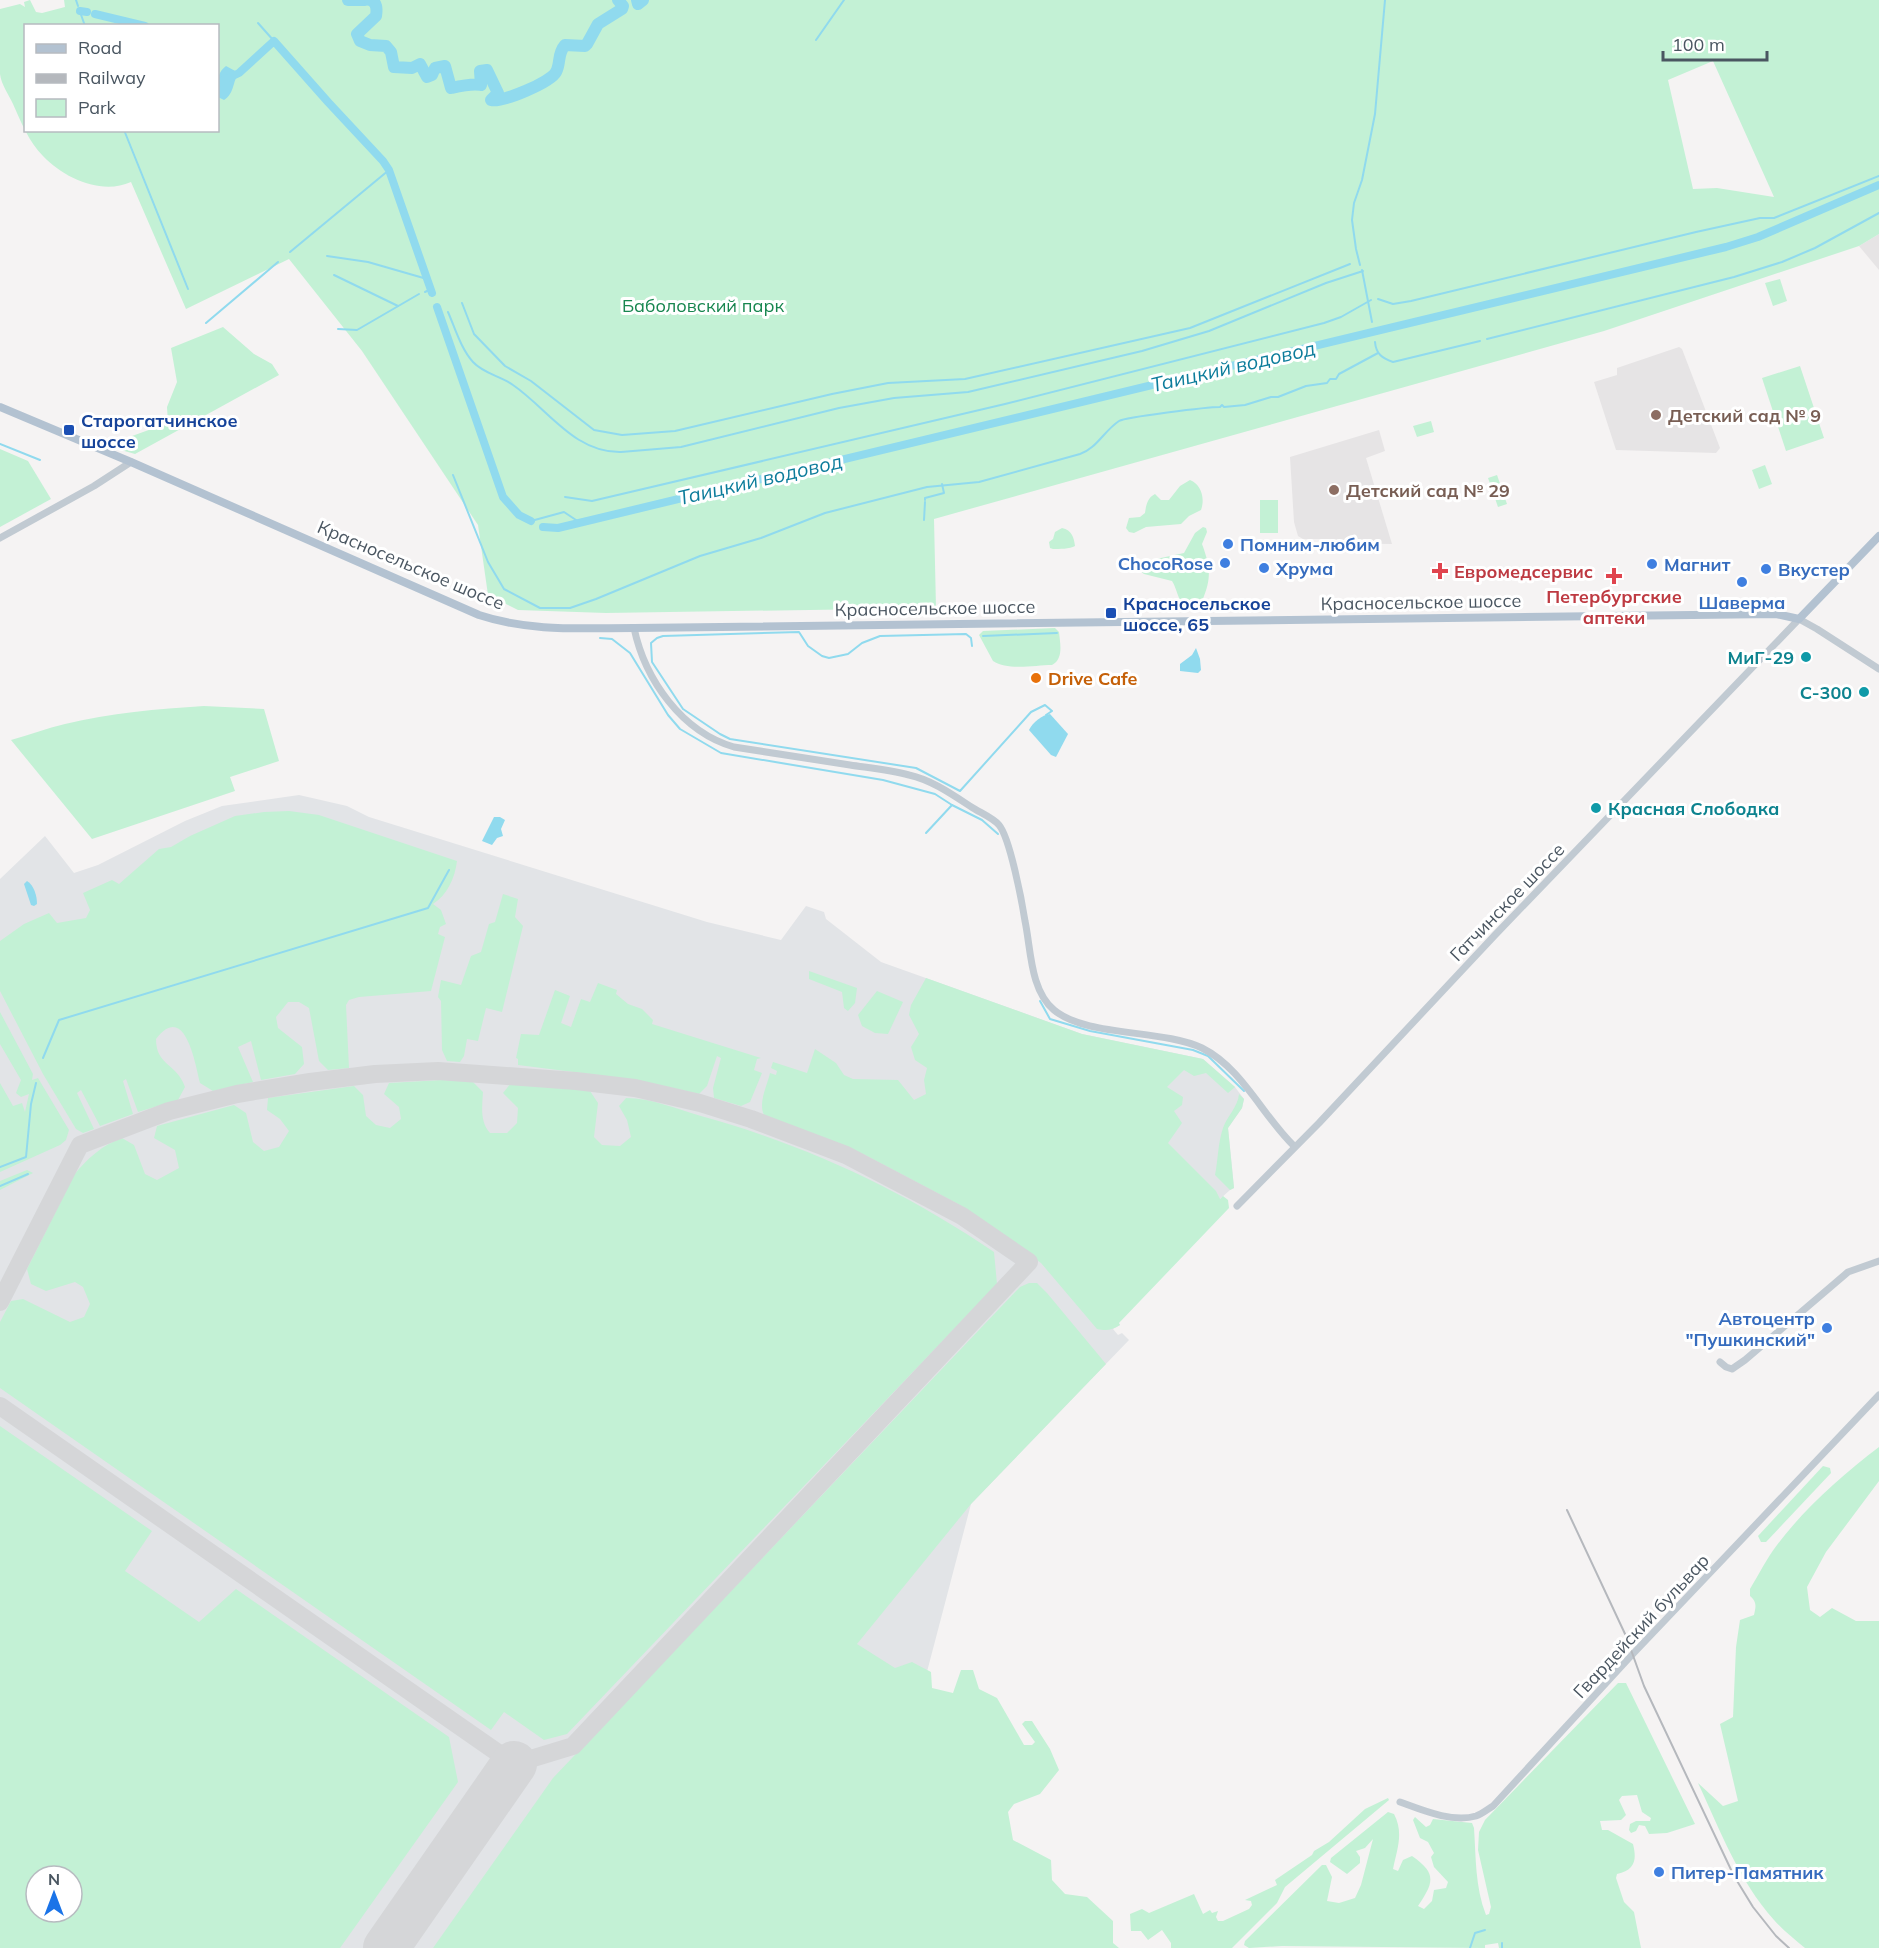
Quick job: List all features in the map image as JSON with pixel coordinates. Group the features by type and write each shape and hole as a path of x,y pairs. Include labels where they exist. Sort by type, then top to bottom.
{"main road":[{"name":"Красносельское шоссе","path":"0,407 479,615 498,621 534,627 634,628 1768,614 1781,614 1799,619"},
{"path":"1799,619 1879,536"}],"street":[{"path":"0,538 94,486 130,462"},
{"path":"1799,619 1879,669"},
{"name":"Гатчинское шоссе","path":"1237,1206 1319,1123 1495,935 1799,619"},
{"path":"634,628 642,655 667,698 683,719 718,742 734,747 910,775 941,788 998,824 1007,843 1017,883 1034,972 1041,993 1051,1008 1063,1017 1080,1023 1154,1036 1198,1047 1212,1053 1228,1065 1276,1128 1294,1146"},
{"path":"1720,1362 1732,1369 1848,1272 1879,1261"},
{"name":"Гвардейский бульвар","path":"1400,1802 1431,1813 1460,1818 1478,1816 1493,1806 1630,1657 1879,1395"}],"shaded area":[{"path":"1879,234 1879,270 1859,246"},
{"name":"Детский сад № 9","path":"1679,347 1682,349 1720,448 1716,453 1616,450 1594,382 1617,375 1617,368"},
{"name":"Детский сад № 29","path":"1379,430 1385,451 1366,458 1392,544 1322,543 1322,539 1303,539 1298,536 1294,522 1290,457"},
{"path":"299,795 347,806 369,817 707,922 781,940 806,906 824,912 826,919 881,962 1082,1034 1203,1059 1235,1087 1244,1099 1242,1108 1228,1128 1234,1188 1220,1199 1115,1319 1120,1325 1113,1329 1118,1335 1122,1333 1129,1340 971,1504 907,1748 1000,1948 0,1948 0,879 45,836 74,873 98,865 185,821 222,806"}],"green space":[{"name":"Баболовский парк","path":"30,0 36,12 42,13 65,7 64,0 1879,0 1879,234 1859,246 1604,331 934,519 936,608 606,613 518,610 488,595 478,525 362,351 289,259 186,309 131,182 108,187 96,186 73,178 52,164 38,150 26,132 219,132 219,24 24,24 24,129 3,86 0,74 0,9 20,4 25,7 24,2","holes":["1713,61 1774,197 1717,188 1693,189 1668,80"]},
{"path":"1780,279 1787,301 1773,306 1765,283"},
{"path":"223,327 254,354 272,364 279,375 135,454 110,444 168,423 167,407 177,382 171,348"},
{"path":"1800,366 1824,438 1786,451 1762,378"},
{"path":"1431,421 1434,432 1417,437 1413,426"},
{"path":"0,449 28,461 51,499 0,527"},
{"path":"1765,465 1772,484 1759,489 1752,470"},
{"path":"1497,475 1507,504 1498,507 1488,478"},
{"path":"1190,480 1202,493 1201,510 1189,516 1181,524 1146,527 1134,533 1129,532 1126,528 1129,518 1140,517 1145,513 1147,502 1152,496 1155,494 1161,500 1169,500 1180,486"},
{"path":"1260,500 1278,500 1278,533 1260,533"},
{"path":"1203,527 1207,532 1202,544 1209,569 1208,583 1200,606 1188,609 1181,602 1172,581 1144,574 1138,569 1139,564 1147,561 1184,553 1195,533"},
{"path":"1062,528 1070,532 1075,546 1064,549 1050,548 1049,542 1053,539 1055,532"},
{"path":"1055,628 1059,632 1060,655 1052,665 1014,667 999,664 993,661 979,635 983,631"},
{"path":"204,706 264,709 279,761 230,777 235,791 92,839 11,740 99,717"},
{"path":"289,811 319,815 457,861 450,886 433,904 441,910 446,924 440,927 438,934 445,937 431,991 359,997 349,1000 346,1005 349,1068 328,1070 319,1061 309,1008 299,1002 288,1002 276,1017 278,1028 302,1047 304,1064 295,1074 261,1080 251,1041 238,1047 253,1082 213,1091 200,1083 192,1050 181,1031 174,1027 166,1029 156,1039 157,1048 159,1055 177,1073 185,1087 178,1100 138,1112 126,1079 123,1081 133,1114 100,1126 81,1090 77,1093 94,1129 83,1133 76,1129 43,1074 0,991 0,941 24,924 49,913 57,923 86,918 90,910 83,893 112,880 119,884 159,849 171,847 235,816"},
{"path":"503,894 518,899 515,917 523,926 502,1012 486,1008 478,1041 467,1039 464,1056 460,1062 447,1061 442,1050 441,1001 438,997 441,980 461,985 471,956 481,952 489,924 495,922"},
{"path":"809,971 857,988 855,1003 848,1011 844,1008 842,992 809,979"},
{"path":"926,978 1082,1034 1203,1059 1235,1087 1228,1093 1206,1073 1194,1076 1184,1070 1167,1087 1183,1097 1182,1105 1174,1111 1182,1123 1168,1143 1216,1191 1220,1199 1223,1196 1228,1200 1229,1208 1117,1327 1109,1330 1097,1329 1041,1263 960,1205 865,1155 764,1115 762,1100 765,1089 770,1073 776,1075 777,1071 771,1068 773,1062 807,1073 815,1049 836,1063 844,1075 853,1079 898,1080 914,1100 926,1094 924,1080 927,1068 915,1060 911,1047 919,1034 909,1015 911,1005"},
{"path":"598,983 617,990 616,994 628,1004 642,1009 653,1020 652,1024 761,1058 757,1059 754,1070 762,1073 750,1102 741,1106 714,1098 713,1088 721,1058 717,1056 707,1086 699,1094 637,1080 518,1065 516,1058 521,1034 539,1035 555,990 570,996 561,1023 571,1027 581,999 590,1002"},
{"path":"877,991 903,1002 888,1034 875,1033 862,1026 858,1015"},
{"path":"0,1012 33,1074 32,1080 38,1078 69,1130 66,1140 60,1145 0,1172 0,1083 13,1106 22,1103 25,1112 29,1094 21,1097 16,1093 21,1080 0,1044"},
{"path":"472,1081 483,1092 483,1119 490,1133 507,1133 517,1123 518,1108 503,1093 511,1083 575,1087 590,1091 598,1103 594,1137 602,1145 620,1146 631,1137 627,1120 619,1106 626,1098 654,1102 740,1128 816,1155 889,1189 994,1252 997,1284 567,1734 544,1740 504,1712 491,1730 0,1388 0,1322 11,1301 23,1299 70,1322 84,1317 90,1304 83,1287 75,1282 46,1291 31,1284 27,1269 74,1175 101,1149 122,1138 134,1145 145,1174 157,1180 179,1168 175,1150 154,1138 157,1126 234,1105 246,1113 253,1142 264,1151 279,1147 289,1131 280,1119 267,1110 268,1098 354,1086 363,1095 366,1116 376,1125 390,1128 401,1119 399,1107 384,1094 389,1083"},
{"path":"1239,1094 1244,1099 1242,1108 1228,1128 1234,1188 1230,1190 1215,1175 1221,1133 1237,1103"},
{"path":"27,1170 33,1173 0,1190 0,1181"},
{"path":"1029,1283 1037,1283 1047,1293 1106,1364 971,1504 857,1644 895,1668 912,1662 931,1672 932,1688 953,1693 961,1670 973,1670 979,1689 997,1698 1024,1745 1032,1745 1035,1742 1022,1724 1025,1721 1032,1721 1050,1749 1059,1770 1040,1794 1014,1804 1008,1812 1013,1840 1051,1860 1052,1880 1065,1894 1087,1897 1113,1921 1113,1943 1119,1948 433,1948 553,1778 1020,1287"},
{"path":"0,1426 152,1531 125,1571 199,1622 236,1589 449,1737 458,1782 340,1948 0,1948"},
{"path":"1879,1447 1879,1481 1826,1552 1807,1587 1810,1610 1820,1617 1832,1608 1856,1621 1879,1621 1879,1948 1805,1948 1774,1920 1750,1889 1698,1783 1723,1806 1738,1801 1720,1724 1733,1717 1736,1647 1740,1620 1754,1615 1755,1609 1750,1589 1773,1550 1788,1531 1851,1469"},
{"path":"1823,1466 1830,1468 1831,1473 1766,1542 1761,1542 1758,1536"},
{"path":"1618,1683 1626,1683 1695,1824 1667,1833 1649,1834 1645,1826 1639,1825 1636,1831 1631,1833 1630,1824 1636,1821 1650,1821 1651,1818 1642,1812 1637,1795 1622,1796 1619,1800 1626,1815 1621,1820 1600,1821 1602,1830 1608,1830 1633,1844 1635,1855 1633,1864 1628,1870 1617,1874 1616,1878 1624,1902 1634,1912 1641,1948 1499,1948 1498,1943 1485,1945 1485,1948 1282,1946 1249,1948 1244,1945 1245,1941 1322,1865 1326,1865 1332,1877 1327,1901 1339,1903 1355,1898 1361,1885 1373,1839 1365,1848 1356,1851 1360,1857 1360,1863 1347,1874 1330,1862 1331,1858 1388,1812 1394,1814 1399,1828 1399,1841 1393,1869 1398,1871 1403,1860 1412,1856 1426,1868 1429,1874 1430,1885 1418,1906 1424,1909 1432,1901 1434,1890 1446,1888 1448,1882 1434,1867 1431,1857 1434,1853 1428,1842 1420,1838 1413,1820 1415,1817 1426,1827 1433,1819 1472,1823 1480,1894 1486,1915 1489,1914 1491,1907 1478,1850 1479,1832 1485,1820"},
{"path":"1388,1798 1389,1800 1285,1887 1277,1903 1232,1948 1171,1948 1171,1943 1162,1930 1148,1940 1141,1931 1131,1931 1130,1914 1142,1909 1149,1913 1194,1894 1203,1914 1210,1910 1212,1913 1218,1911 1216,1917 1218,1921 1223,1921 1249,1909 1252,1905 1251,1901 1245,1900 1277,1885 1275,1880 1329,1842 1365,1809"}],"water":[{"path":"226,66 239,73 232,91 224,100 219,98 219,76"},
{"path":"1196,648 1201,670 1198,673 1180,671 1180,664 1192,655"},
{"path":"1050,714 1068,734 1056,757 1051,755 1029,730 1038,719"},
{"path":"494,817 505,820 501,829 503,836 497,838 492,845 482,841"},
{"path":"27,881 32,885 36,894 37,904 34,906 31,905 24,884"}],"waterway":[{"path":"76,0 78,6"},
{"path":"348,0 365,0"},
{"path":"370,0 375,4 376,16 357,34 360,41 370,45 386,46 391,52 394,67 412,68 420,64 427,77 432,75 435,68 445,66 451,88 481,85 480,71 487,70 498,93 491,100 526,91 552,76 556,72 565,45 585,46 598,24 622,9 623,6 618,0"},
{"path":"637,0 638,4 643,0"},
{"path":"816,40 844,0"},
{"path":"1360,265 1352,220 1375,114 1385,0"},
{"path":"79,9 84,24"},
{"name":"Таицкий водовод","path":"80,11 87,12"},
{"name":"Таицкий водовод","path":"95,14 137,24"},
{"path":"258,23 274,41"},
{"name":"Таицкий водовод","path":"219,83 239,73 274,41 389,170 432,293"},
{"path":"125,132 188,289"},
{"path":"290,252 389,170"},
{"path":"1378,299 1393,304 1411,301 1696,232 1760,218 1774,218 1879,176"},
{"name":"Таицкий водовод","path":"543,527 558,528 1726,247 1758,237 1879,185"},
{"path":"1487,339 1734,277 1782,262 1815,248 1879,213"},
{"path":"327,256 368,262 427,279"},
{"path":"206,323 278,262"},
{"path":"462,303 474,334 505,366 531,381 594,430 622,435 675,431 888,383 965,379 1190,328 1350,264"},
{"path":"1362,270 1372,322"},
{"path":"448,312 465,351 477,366 513,385 575,438 604,450 621,452 681,447 839,408 894,398 968,392 1142,351 1209,331 1326,283 1363,271"},
{"path":"334,275 398,306"},
{"name":"Таицкий водовод","path":"425,292 431,289"},
{"path":"338,329 357,330 419,294"},
{"path":"565,497 592,501 1005,404 1324,323 1341,317 1371,300"},
{"name":"Таицкий водовод","path":"437,307 503,497 519,515 531,521"},
{"path":"1375,342 1380,355 1393,362 1480,341"},
{"path":"453,475 488,562 504,589 540,608 570,608 700,556 761,538 825,513 927,487 979,482 1080,454 1086,452 1114,425 1125,419 1222,405 1224,407 1245,405 1278,397 1306,386 1327,383 1330,379 1336,379 1339,374 1378,353"},
{"path":"0,444 40,460"},
{"path":"925,500 925,498 944,493 942,484"},
{"path":"924,520 925,502"},
{"name":"Таицкий водовод","path":"531,521 564,512 579,522"},
{"path":"972,646 971,638 966,634 880,636 862,643 848,654 829,658 808,646 799,632 663,636 651,643 652,662 683,709 730,739 916,768 960,791 1031,712 1045,705 1052,711 1046,715"},
{"path":"983,636 1057,633"},
{"path":"600,638 612,639 630,653 668,715 680,729 721,753 883,780 935,794 952,805"},
{"path":"926,833 952,805 982,820 998,834"},
{"path":"43,1058 59,1020 428,908 449,870"},
{"path":"1040,1001 1050,1019 1090,1031 1193,1050 1208,1056 1244,1091"},
{"path":"0,1167 26,1157 31,1104 36,1083"},
{"path":"0,1186 28,1174"},
{"path":"1470,1948 1475,1933 1485,1930"},
{"path":"1502,1943 1502,1948"}],"taxiway":[{"path":"0,1302 80,1145 169,1111 237,1094 375,1074 438,1071 576,1081 635,1088 700,1103 751,1119 846,1155 962,1216 1029,1262 573,1746 514,1764 0,1406"}],"runway":[{"path":"386,1948 514,1764"}],"railway":[{"path":"1567,1510 1626,1636 1644,1686 1734,1876 1753,1907 1776,1936 1789,1948"}],"place":[{"name":"Детский сад № 9","path":"1656,415"},
{"name":"Старогатчинское шоссе","path":"69,430"},
{"name":"Детский сад № 29","path":"1334,490"},
{"name":"Помним-любим","path":"1228,544"},
{"name":"ChocoRose","path":"1225,563"},
{"name":"Магнит","path":"1652,564"},
{"name":"Хрума","path":"1264,568"},
{"name":"Вкустер","path":"1766,569"},
{"name":"Евромедсервис","path":"1440,571"},
{"name":"Петербургские аптеки","path":"1614,576"},
{"name":"Шаверма","path":"1742,582"},
{"name":"Красносельское шоссе, 65","path":"1111,613"},
{"name":"МиГ-29","path":"1806,657"},
{"name":"Drive Cafe","path":"1036,678"},
{"name":"С-300","path":"1864,692"},
{"name":"Красная Слободка","path":"1596,808"},
{"name":"Автоцентр \"Пушкинский\"","path":"1827,1328"},
{"name":"Питер-Памятник","path":"1659,1872"}]}
